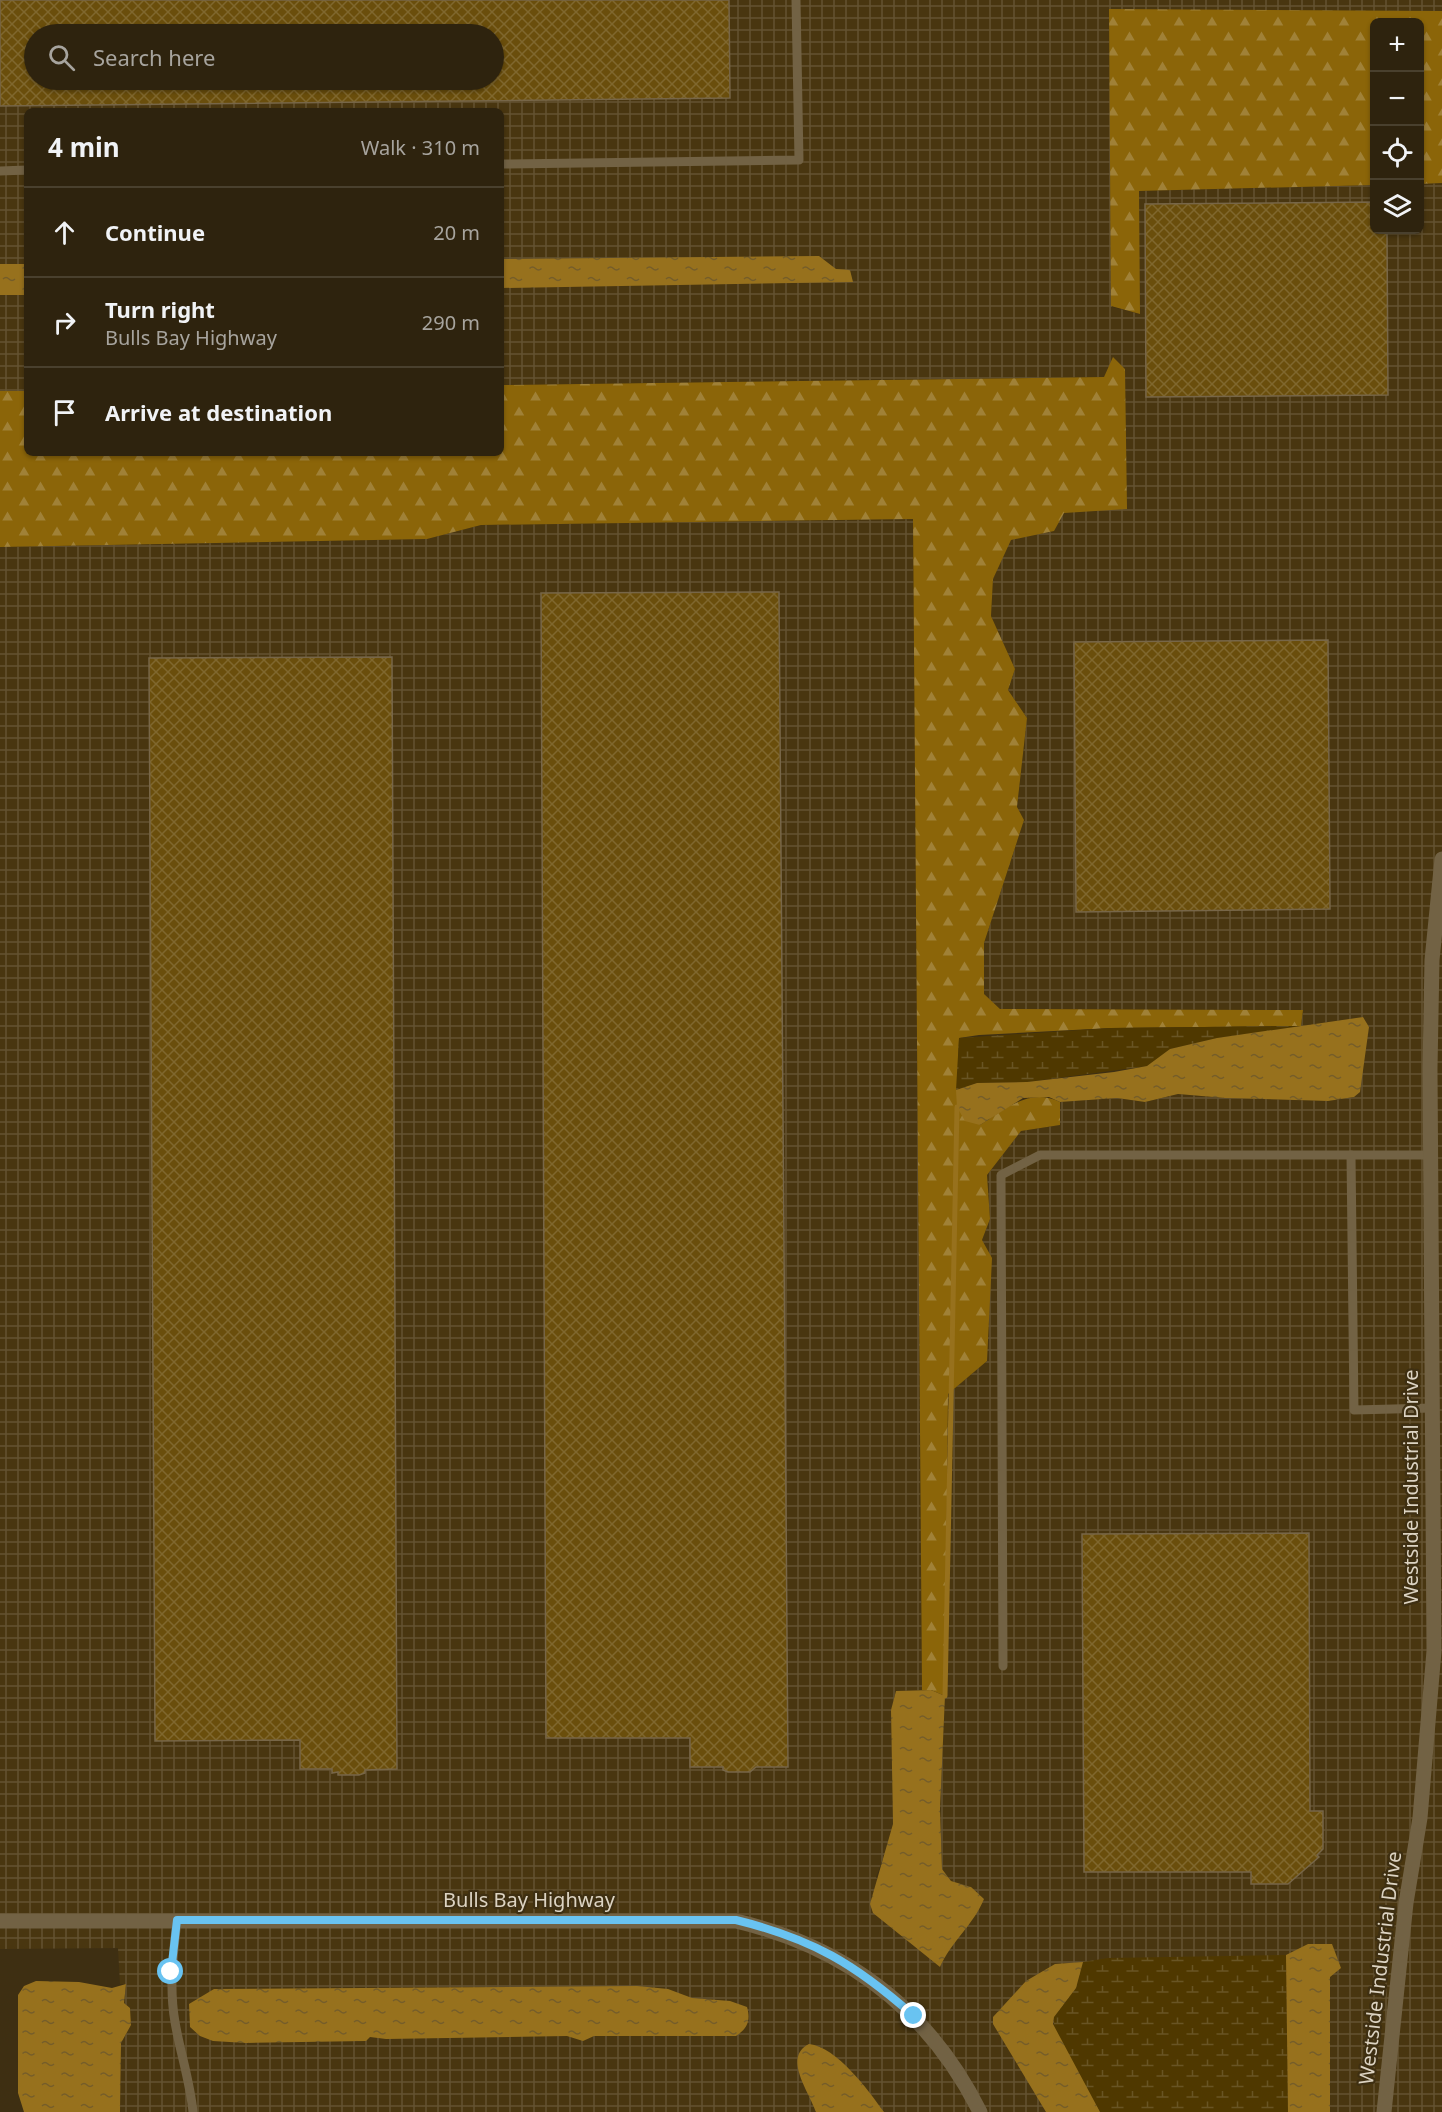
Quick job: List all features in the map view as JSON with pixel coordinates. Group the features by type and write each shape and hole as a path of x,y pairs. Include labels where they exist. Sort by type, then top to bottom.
{"street":[{"name":"Westside Industrial Drive","path":"1384,2112 1406,1903 1420,1818 1434,1651 1432,960 1442,859"},
{"name":"Bulls Bay Highway","path":"0,1921 736,1920 773,1929 822,1950 871,1979 914,2016 964,2079 980,2112"}],"lane":[{"path":"504,164 799,160 796,0"},
{"path":"0,171 24,170"},
{"path":"1003,1666 1001,1174 1040,1155 1432,1155"},
{"path":"1351,1155 1354,1410 1432,1408"},
{"path":"177,1920 171,1972 175,2022 190,2081 193,2112"}],"shaded area":[{"path":"0,0 1442,0 1442,11 1109,10 1112,307 1140,314 1138,191 1370,185 1370,234 1424,234 1424,184 1442,183 1442,2112 120,2112 121,2043 131,2025 130,2008 124,2003 126,1984 120,1984 118,1948 0,1949 0,547 427,539 481,525 913,519 922,1690 896,1691 891,1710 893,1824 891,1838 876,1877 940,1967 971,1887 951,1881 942,1869 940,1809 945,1696 948,1394 987,1361 982,1240 990,1219 987,1175 1021,1131 1060,1125 1060,1102 1117,1098 1145,1102 1178,1094 1225,1098 1328,1101 1354,1097 1369,1027 1363,1017 1301,1026 1303,1010 1000,1009 983,994 984,943 1024,820 1017,808 1027,718 1008,690 1015,669 991,616 993,579 1010,540 1053,531 1114,358 1104,377 504,385 504,108 24,108 24,391 0,391"}],"green space":[{"path":"1109,9 1442,11 1442,183 1424,184 1424,18 1370,18 1370,185 1139,191 1140,314 1111,306"},
{"path":"1113,357 1125,369 1127,509 1064,513 1054,531 1011,540 993,579 991,616 1015,669 1008,690 1027,718 1017,807 1024,820 984,943 984,994 1000,1009 1303,1010 1301,1026 1111,1028 959,1038 957,1106 980,1125 1008,1107 1028,1098 1049,1098 1060,1102 1060,1125 1021,1131 987,1175 990,1219 982,1240 992,1258 987,1361 948,1394 945,1696 931,1690 922,1690 913,519 481,525 427,539 0,547 0,391 24,391 24,456 504,456 504,385 1104,377"},
{"path":"1301,1026 1217,1038 1170,1049 1148,1066 1027,1082 977,1083 956,1090 959,1038 1111,1028"},
{"path":"1286,1955 1288,2112 1100,2112 1054,2031 1054,2017 1076,1988 1083,1962 1108,1958"}],"water":[{"path":"819,256 836,269 850,270 853,282 504,288 504,259"},
{"path":"0,264 24,264 24,295 0,295"},
{"path":"1363,1017 1369,1027 1360,1092 1354,1097 1328,1101 1225,1098 1178,1094 1145,1102 1117,1098 1060,1102 1049,1097 1023,1098 980,1125 965,1121 957,1107 956,1090 977,1083 1027,1082 1114,1072 1147,1066 1170,1049 1217,1038"},
{"path":"931,1690 945,1696 940,1809 942,1869 951,1881 971,1887 984,1899 940,1967 873,1913 870,1904 893,1824 891,1710 896,1691"},
{"path":"1308,1944 1332,1944 1341,1968 1330,1977 1330,2112 1288,2112 1286,1955"},
{"path":"1083,1962 1076,1988 1054,2017 1053,2024 1100,2112 1046,2112 993,2024 993,2017 1026,1981 1055,1964"},
{"path":"36,1981 79,1982 112,1988 126,1984 124,2003 130,2008 131,2025 121,2043 120,2112 24,2112 18,2093 18,1995 24,1986"},
{"path":"637,1986 668,1989 692,1998 730,2001 747,2007 749,2016 747,2024 736,2036 594,2036 583,2041 567,2036 386,2039 370,2037 366,2041 246,2043 213,2041 200,2036 190,2027 189,2004 214,1989"},
{"path":"809,2044 820,2047 841,2061 884,2112 816,2112 798,2066 801,2050"}],"building":[{"path":"0,0 729,0 730,98 0,106"},
{"path":"1370,202 1370,234 1387,234 1388,395 1146,397 1145,204"},
{"path":"779,592 788,1767 756,1767 750,1772 728,1772 723,1770 723,1767 690,1767 690,1738 546,1738 541,593"},
{"path":"1328,640 1330,909 1076,912 1074,642"},
{"path":"392,657 397,1769 365,1770 365,1773 359,1775 338,1775 338,1772 332,1773 332,1769 300,1769 300,1740 155,1741 149,658"},
{"path":"1309,1533 1310,1811 1323,1811 1323,1849 1317,1855 1319,1857 1288,1884 1251,1884 1251,1872 1084,1872 1082,1534"}],"waterway":[{"path":"945,1696 957,1107"}],"route":[{"path":"171,1972 177,1920 736,1920 773,1929 822,1950 871,1979 914,2016"}]}
